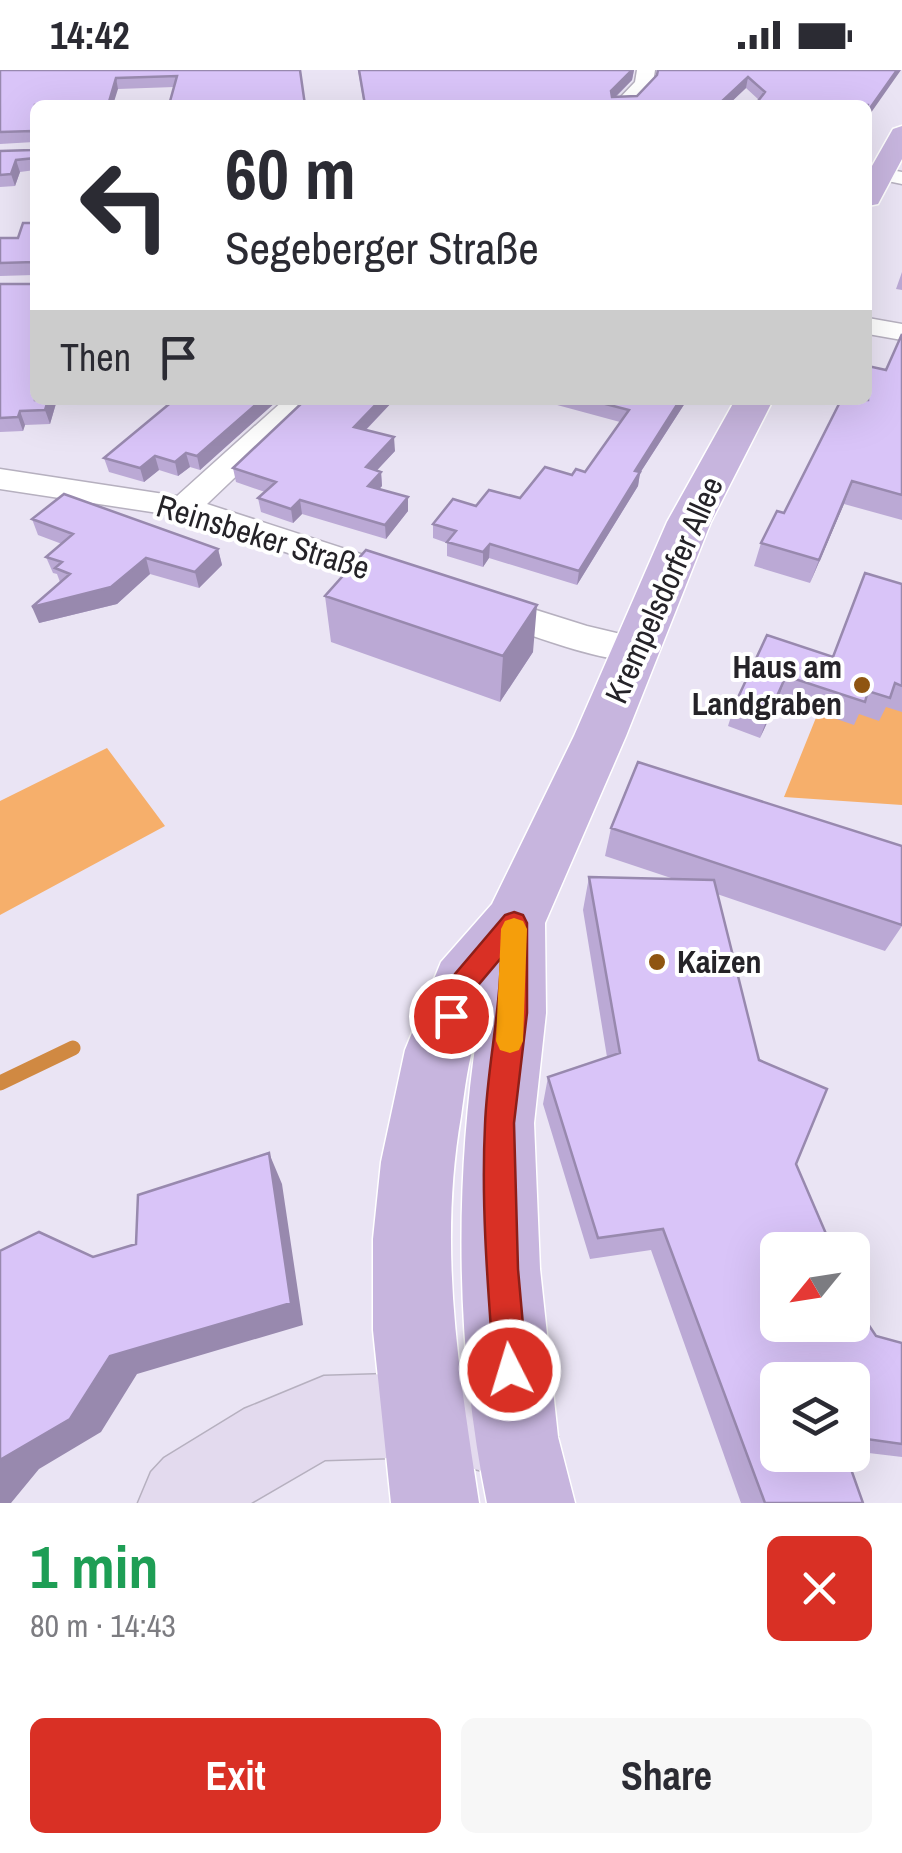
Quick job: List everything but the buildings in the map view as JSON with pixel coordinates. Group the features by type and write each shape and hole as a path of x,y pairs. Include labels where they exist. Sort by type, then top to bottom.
{"main road":[{"path":"883,183 902,134"},
{"name":"Krempelsdorfer Allee","path":"514,923 637,650 688,522 751,405"},
{"path":"514,923 464,982 438,1050 417,1162 411,1273 431,1502 523,1470"},
{"path":"514,923 513,1013 499,1123 502,1269 523,1470"},
{"path":"182,1503 195,1489 274,1439 324,1418 424,1415 523,1470"}],"street":[{"path":"627,100 644,83 646,70"},
{"path":"872,327 902,332"},
{"path":"184,507 296,405"},
{"name":"Reinsbeker Straße","path":"0,479 184,507 582,638 637,650"},
{"path":"0,514 40,483"}],"shaded area":[{"path":"836,668 902,681 902,805 784,797"},
{"path":"107,748 165,826 0,915 0,801"}],"waterway":[{"path":"0,1083 73,1048"}],"slow traffic":[{"path":"510,1041 514,929"}],"place":[{"name":"Haus am Landgraben","path":"862,685"},
{"name":"Kaizen","path":"657,962"}],"route":[{"path":"451,1016 464,982 514,923 513,1013 499,1123 502,1269 510,1370"}]}
